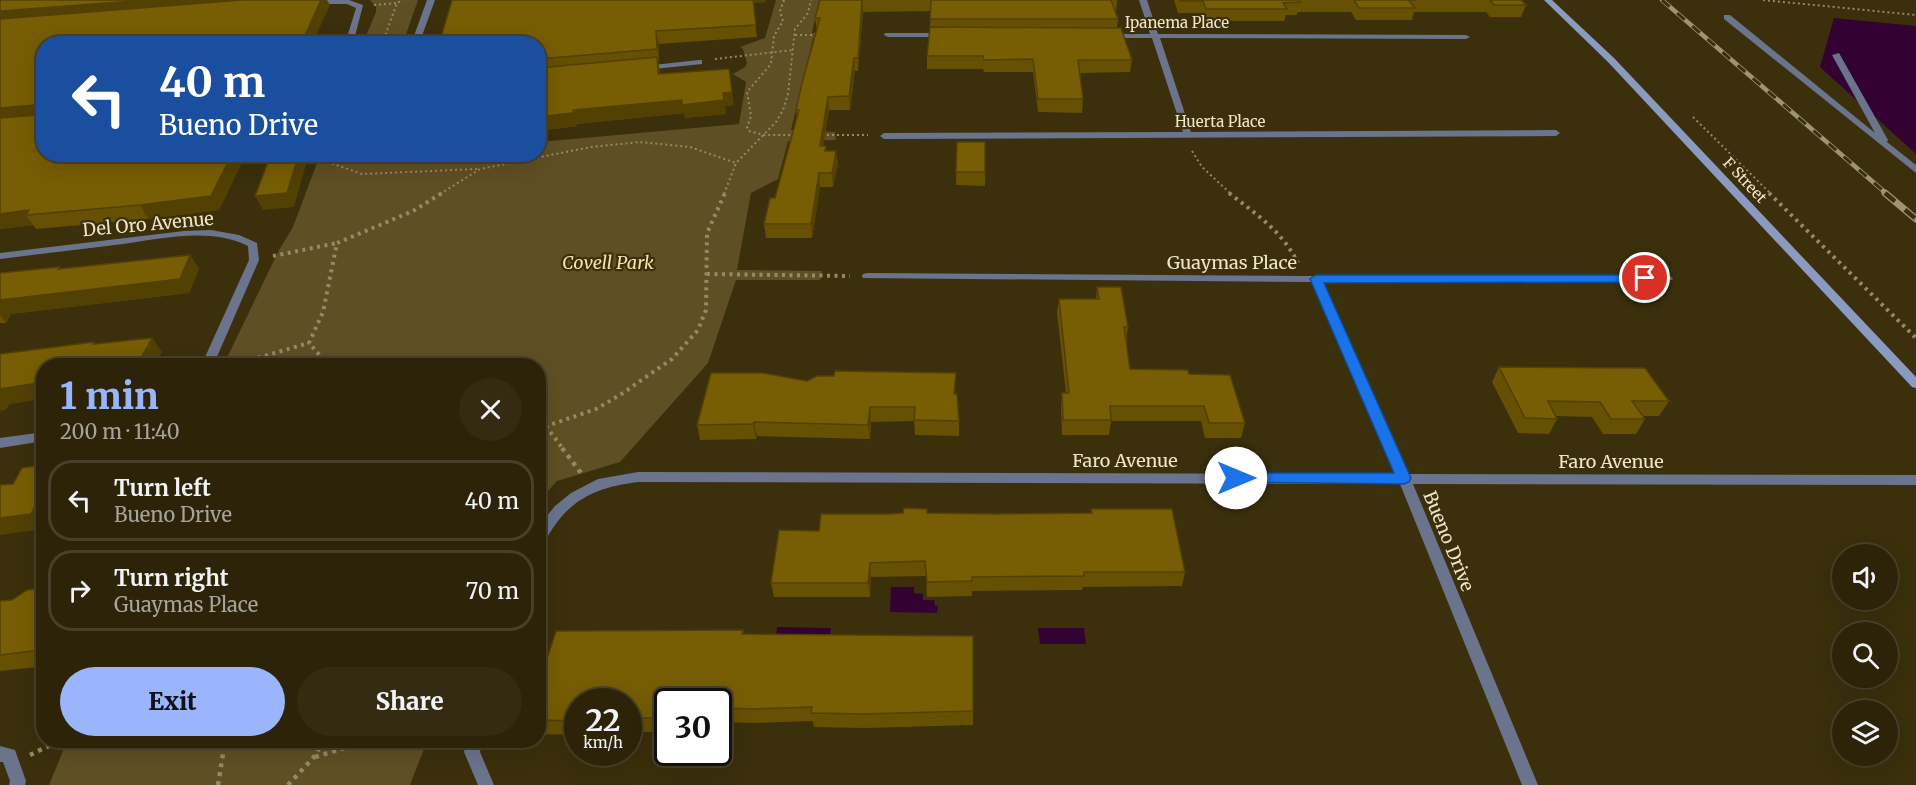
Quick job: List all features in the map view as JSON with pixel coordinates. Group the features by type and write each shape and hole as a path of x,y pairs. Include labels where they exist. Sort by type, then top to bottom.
{"street":[{"path":"418,36 430,0"},
{"path":"1143,0 1188,135"},
{"name":"F Street","path":"1548,0 1611,60 1916,384"},
{"path":"304,2 348,2 360,7 351,36"},
{"path":"1727,17 1916,170"},
{"path":"888,35 958,35"},
{"name":"Ipanema Place","path":"1096,36 1466,36"},
{"path":"1836,55 1888,148"},
{"path":"630,69 699,62"},
{"name":"Huerta Place","path":"884,136 1556,134"},
{"name":"Del Oro Avenue","path":"0,256 213,233 236,236 253,245 254,260"},
{"path":"210,358 226,318 254,260"},
{"name":"Guaymas Place","path":"867,276 1310,279 1668,278"},
{"name":"Bueno Drive","path":"1310,279 1404,478 1530,785"},
{"path":"0,443 36,437"},
{"name":"Faro Avenue","path":"546,529 559,510 591,487 614,480 638,477 1916,480"},
{"path":"473,748 472,752 486,785"},
{"path":"6,759 17,785"}],"path":[{"path":"385,36 397,3 403,0"},
{"path":"784,0 780,11 783,21 774,36 771,64 747,92 751,116 747,128 749,131 764,135 796,135"},
{"path":"591,487 546,426 596,409 612,400 672,359 698,330 706,310 707,233 735,163 764,135 783,110 795,35 798,25 808,13 811,0"},
{"path":"1763,0 1916,15"},
{"path":"795,35 818,35"},
{"path":"699,62 745,54 794,50"},
{"path":"1690,114 1916,338"},
{"path":"818,135 884,136"},
{"path":"1188,135 1192,153 1204,168 1235,197 1265,219 1292,246 1310,279"},
{"path":"546,156 591,147 639,142 690,147 735,163"},
{"path":"328,162 363,174 480,169 515,162"},
{"path":"254,260 337,243 413,211 480,169"},
{"path":"257,358 309,343 323,312 337,243"},
{"path":"707,274 867,276"},
{"path":"309,343 322,358"},
{"path":"6,759 38,748"},
{"path":"218,785 224,748"},
{"path":"288,785 314,757 319,748"},
{"path":"314,757 344,748"}],"green space":[{"path":"370,0 418,0 405,36 366,36 376,7"},
{"name":"Covell Park","path":"776,0 819,0 812,33 849,33 849,38 813,38 791,130 835,132 836,140 788,141 778,179 751,193 737,270 822,271 820,280 736,280 708,363 620,462 557,481 546,493 546,358 227,358 279,250 293,227 317,162 546,162 546,141 739,124 746,82 733,74 745,67 747,63 743,49 740,47 765,38"},
{"path":"64,748 424,748 410,785 49,785"}],"shaded area":[{"path":"1834,18 1916,26 1916,154 1820,67"},
{"path":"891,587 914,587 914,593 923,594 923,600 934,600 935,606 938,606 937,613 890,612"},
{"path":"777,627 831,628 829,644 776,641"},
{"path":"1038,628 1084,628 1086,644 1040,644"}],"building":[{"path":"0,0 147,0 0,11"},
{"path":"242,0 321,0 305,36 36,36 36,106 0,108 0,19"},
{"path":"452,0 753,0 756,25 656,31 657,49 546,58 546,36 441,36"},
{"path":"820,0 862,0 858,58 854,58 849,96 828,97 820,146 826,146 825,151 836,151 832,173 819,173 811,224 764,224 770,198 775,198 799,110 796,110 802,83 820,18 815,18"},
{"path":"931,0 1111,0 1118,19 930,19"},
{"path":"1179,0 1298,0 1300,2 1283,3 1287,9 1206,9 1203,1"},
{"path":"1354,0 1416,0 1409,1 1415,8 1359,8"},
{"path":"1490,0 1521,0 1526,5 1494,5"},
{"path":"930,27 1121,28 1132,60 1078,60 1083,99 1038,99 1033,59 984,60 983,56 927,56"},
{"path":"657,57 658,74 729,69 732,92 723,93 724,100 682,105 682,100 573,110 573,113 546,116 546,67"},
{"path":"36,115 36,162 228,162 211,196 26,215 29,210 0,214 0,118"},
{"path":"957,142 985,142 985,172 956,172"},
{"path":"268,162 297,162 287,193 255,196"},
{"path":"190,255 180,279 0,300 0,273"},
{"path":"1097,287 1121,287 1128,327 1124,327 1130,369 1188,370 1189,374 1230,375 1245,423 1209,423 1204,406 1110,406 1111,420 1063,420 1062,393 1069,393 1059,299 1099,299"},
{"path":"152,338 141,358 36,358 36,383 0,389 0,354 94,342 93,344"},
{"path":"1499,367 1645,368 1669,401 1632,401 1645,419 1611,419 1600,402 1548,401 1557,419 1525,418"},
{"path":"835,371 956,373 954,394 957,394 959,421 914,420 915,407 870,407 868,425 754,422 753,424 697,425 711,373 763,373 807,381 817,376 834,376"},
{"path":"36,466 36,505 31,514 0,518 0,485 13,484 22,468"},
{"path":"904,508 927,509 927,513 995,514 1092,513 1091,509 1172,509 1185,572 1084,572 1084,576 972,577 972,581 927,582 925,561 870,563 868,583 771,583 779,530 819,531 821,514 903,513"},
{"path":"36,589 36,651 0,655 0,601 12,600 27,590"},
{"path":"743,630 742,634 973,636 973,711 863,714 811,713 812,707 732,708 732,688 654,688 654,718 642,718 642,688 564,688 564,721 546,720 546,662 556,631"}],"railway":[{"path":"1662,0 1887,194"},
{"path":"1885,193 1916,219"}],"route":[{"path":"1236,478 1404,478 1316,279 1645,278"}]}
